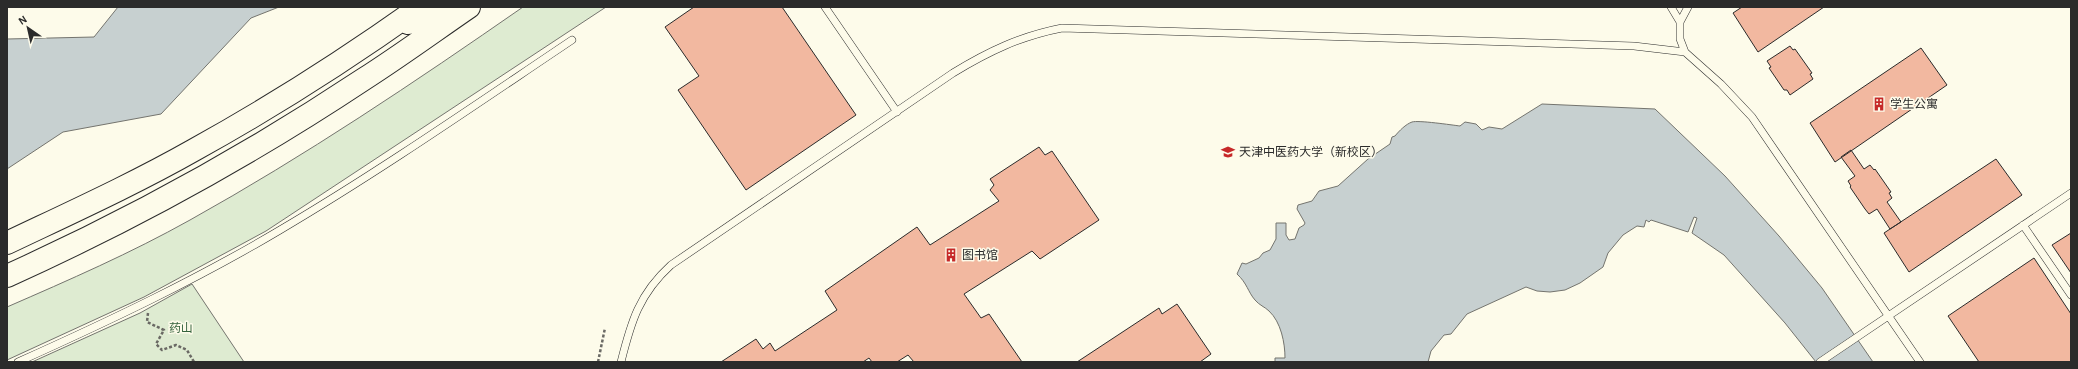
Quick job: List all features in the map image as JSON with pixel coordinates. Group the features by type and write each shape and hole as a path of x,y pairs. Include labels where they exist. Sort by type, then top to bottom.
{"main road":[{"path":"365,46 420,7"},
{"path":"7,244 194,150 365,46 438,7"},
{"path":"7,276 146,209 246,152 365,79 469,7"}],"lane":[{"path":"825,7 897,112"},
{"path":"1670,7 1680,22"},
{"path":"1688,7 1680,22 1680,39 1685,52 1734,96 1752,117 1920,362"},
{"path":"621,362 642,300 660,275 692,249 978,57 1034,34 1062,28 1634,46 1685,52"},
{"path":"18,362 150,301 278,231 357,184 418,145 572,40"},
{"path":"1820,362 1888,314 2071,193"},
{"path":"2023,225 2071,295"}],"path":[{"path":"150,301 147,322 164,330 156,344 162,350 176,345 187,350 194,362"},
{"path":"598,362 606,328"}],"green space":[{"path":"523,7 606,7 266,231 144,297 7,360 7,307 123,255 233,196 359,118"},
{"name":"药山","path":"192,284 244,362 32,362 140,313"}],"shaded area":[{"path":"118,7 279,7 251,18 161,114 63,132 7,169 7,39 94,37"},
{"path":"1542,104 1655,109 1725,176 1779,236 1822,288 1873,362 1816,362 1785,323 1724,255 1692,233 1697,218 1694,217 1688,232 1651,220 1649,222 1646,220 1644,227 1637,226 1623,235 1608,253 1603,267 1580,283 1565,290 1550,292 1537,291 1526,287 1467,314 1451,334 1444,335 1431,351 1428,362 1275,362 1275,358 1285,358 1283,339 1277,321 1269,311 1255,300 1237,274 1242,263 1246,264 1259,258 1263,253 1270,250 1276,239 1276,223 1286,223 1286,235 1289,240 1295,239 1299,228 1305,223 1297,209 1298,205 1312,201 1319,191 1338,186 1368,159 1390,144 1392,137 1412,122 1460,126 1465,122 1476,124 1482,130 1489,127 1502,129"}],"building":[{"path":"694,7 782,7 856,115 746,190 678,90 699,76 665,27"},
{"path":"1742,7 1824,7 1758,52 1733,13"},
{"path":"1790,46 1793,50 1795,49 1812,73 1810,74 1813,79 1790,95 1787,90 1784,90 1769,68 1771,67 1767,61"},
{"name":"学生公寓","path":"1921,48 1947,85 1835,162 1810,123"},
{"name":"图书馆","path":"1039,147 1045,155 1052,151 1099,220 1040,259 1032,251 964,294 981,318 989,314 1022,362 914,362 908,355 897,362 872,362 869,358 863,362 721,362 756,339 763,349 770,343 775,351 837,310 825,291 917,227 930,245 999,201 990,190 994,185 990,179"},
{"path":"1851,150 1864,169 1870,165 1874,170 1875,169 1891,192 1889,193 1892,198 1887,202 1901,222 1890,229 1877,209 1869,214 1850,187 1851,186 1848,181 1855,176 1841,157"},
{"path":"1996,159 2022,195 1909,272 1884,233"},
{"path":"2071,233 2071,273 2052,245"},
{"path":"2034,258 2071,314 2071,362 1979,362 1948,316"},
{"path":"1177,304 1211,354 1200,362 1077,362 1159,308 1162,314"}],"place":[{"name":"学生公寓","path":"1879,104"},
{"name":"天津中医药大学（新校区）","path":"1228,152"},
{"name":"图书馆","path":"951,255"}]}
